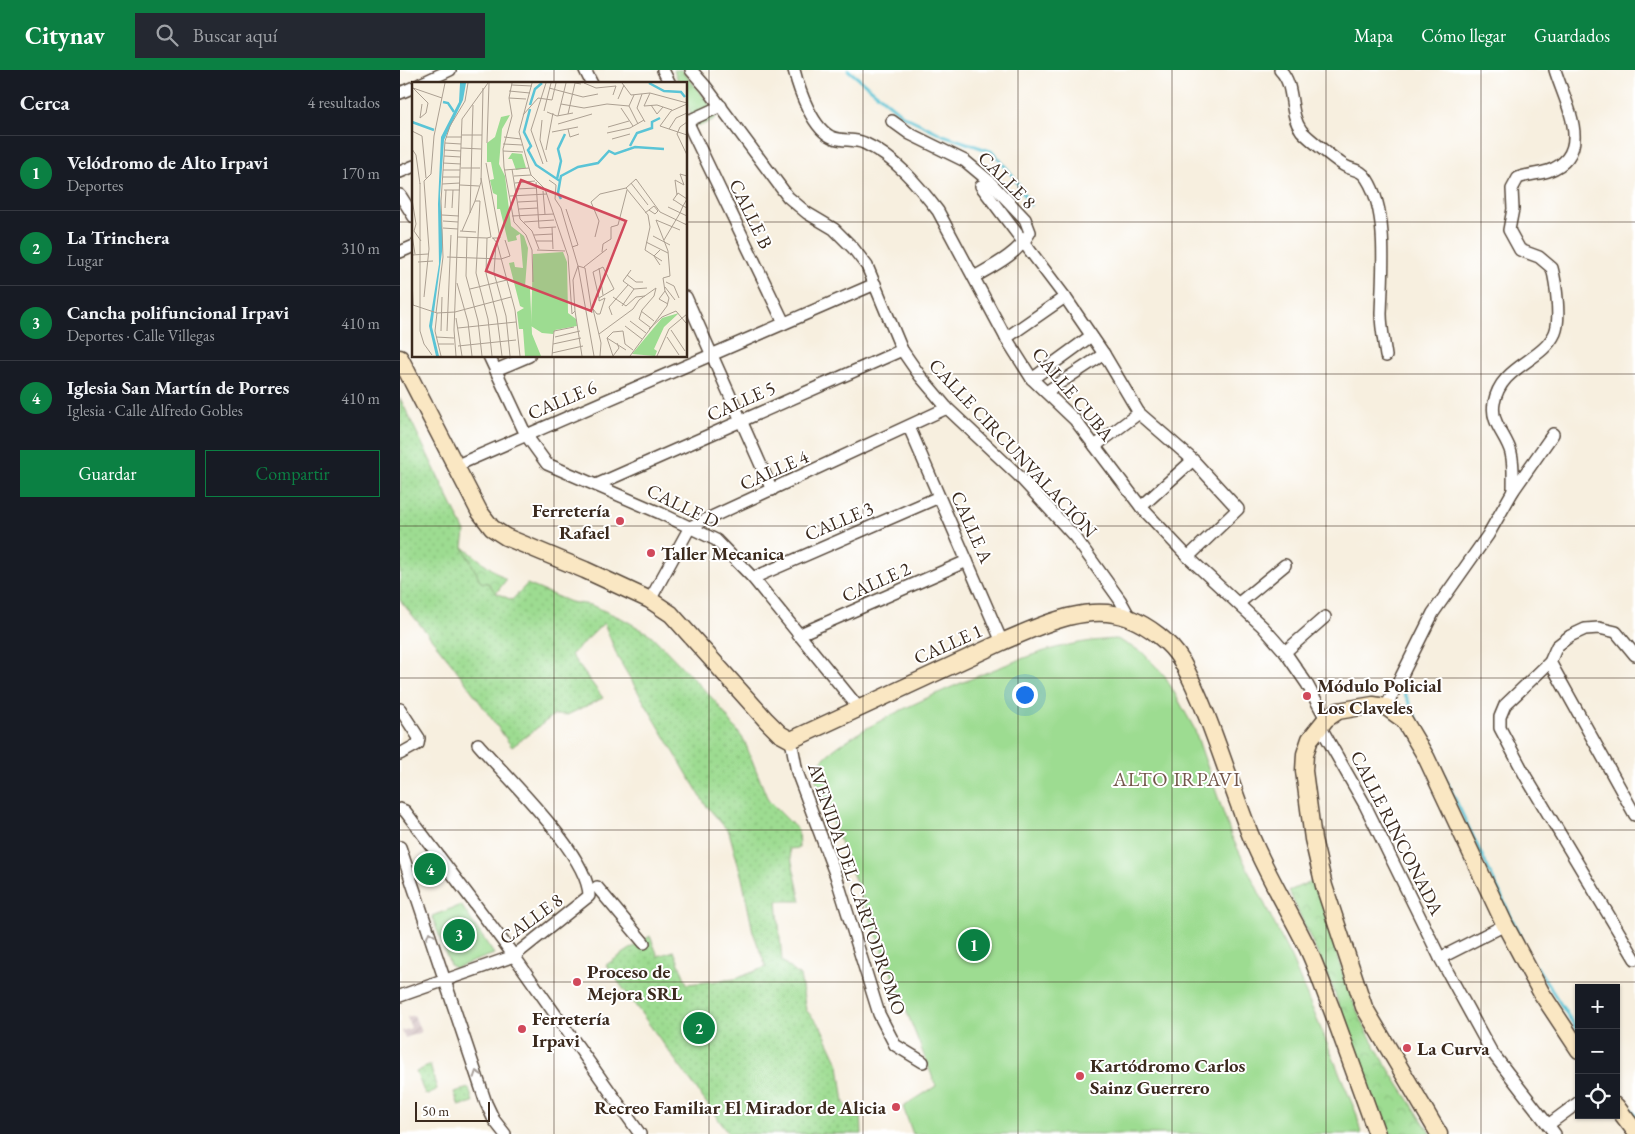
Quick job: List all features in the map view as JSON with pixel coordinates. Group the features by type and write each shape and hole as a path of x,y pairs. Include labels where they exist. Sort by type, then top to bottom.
{"street":[{"path":"424,82 450,70"},
{"path":"585,70 591,82"},
{"path":"663,70 669,82"},
{"name":"CALLE CIRCUNVALACIÓN","path":"691,70 721,106 788,197 807,213 834,229 867,266 902,350 947,408 1019,476 1075,537 1115,593 1130,618"},
{"name":"CALLE CUBA","path":"794,70 806,105 820,129 831,137 863,142 899,167 938,211 1006,338 1032,379 1075,420 1141,507 1188,557 1240,603 1285,652 1323,722"},
{"path":"1280,70 1284,74 1290,93 1293,116 1302,132 1346,167 1359,169 1368,179 1379,207 1384,272 1381,316 1386,356"},
{"path":"1513,491 1511,451 1496,424 1493,404 1502,383 1519,365 1542,351 1555,333 1557,322 1552,268 1539,256 1520,250 1509,230 1513,209 1512,189 1518,178 1548,171 1572,154 1576,142 1574,130 1555,70"},
{"path":"400,93 412,88"},
{"path":"688,121 721,106"},
{"name":"CALLE 8","path":"892,121 910,134 965,161 989,181 1025,219 1030,232 1024,242"},
{"name":"CALLE B","path":"688,123 784,324"},
{"path":"400,172 412,167"},
{"path":"981,186 1065,297 1104,354 1139,413 1193,460 1238,509 1188,557"},
{"path":"400,196 412,214"},
{"path":"974,277 1015,251 1024,242"},
{"path":"400,252 412,247"},
{"name":"CALLE 6","path":"455,466 875,284"},
{"path":"1006,338 1065,297"},
{"path":"688,301 772,490"},
{"path":"1032,379 1091,336"},
{"name":"CALLE 5","path":"596,485 902,350"},
{"path":"1046,392 1104,354"},
{"path":"400,358 479,511 492,528 506,538 585,570 650,600 671,614 766,720 780,734 791,740"},
{"name":"CALLE D","path":"490,358 526,435 547,464 716,540 753,578 858,707"},
{"path":"496,370 524,358"},
{"name":"CALLE 4","path":"690,527 947,408"},
{"path":"1095,446 1139,413"},
{"name":"CALLE A","path":"909,427 1002,642"},
{"path":"1386,707 1433,613 1488,535 1513,491 1553,434"},
{"path":"1141,507 1193,460"},
{"name":"CALLE 3","path":"753,578 939,497"},
{"path":"650,600 690,527"},
{"name":"CALLE 2","path":"798,635 967,561"},
{"path":"1240,603 1285,565"},
{"name":"CALLE 1","path":"791,740 858,707 1036,627 1088,613 1112,614 1130,618"},
{"path":"1285,652 1325,617"},
{"path":"1130,618 1162,638 1180,659 1222,756 1248,830 1287,911 1306,944 1377,1134"},
{"path":"1635,655 1616,632 1599,628 1585,630 1570,636 1557,646 1550,662 1504,705 1500,717 1500,728 1526,777 1635,959"},
{"path":"1550,662 1635,815"},
{"path":"1439,1134 1364,1007 1324,886 1313,839 1304,771 1305,754 1310,739 1323,722 1338,711 1357,706 1386,707 1404,720 1426,757 1505,925 1542,994 1575,1044"},
{"path":"400,708 419,738 418,744 400,754"},
{"name":"CALLE RINCONADA","path":"1323,722 1331,742 1440,958 1491,1051 1552,1130"},
{"name":"AVENIDA DEL CARTODROMO","path":"791,740 797,772 836,876 879,1014 895,1045 923,1062"},
{"path":"478,744 503,774 552,825 593,889 644,943"},
{"path":"400,809 405,811 514,956 640,1134"},
{"path":"400,847 486,1102 494,1120 505,1134"},
{"name":"CALLE 8","path":"400,996 514,956 586,900 593,889"},
{"path":"1440,958 1505,925"},
{"path":"1552,1130 1575,1106"},
{"path":"1620,1111 1635,1132"}],"shaded area":[{"path":"414,1015 421,1032 405,1038 402,1031 411,1028 407,1017"}],"green space":[{"path":"674,70 682,70 717,113 715,119 700,126 695,124 688,107 688,82 678,82"},
{"path":"400,398 465,532 463,547 481,581 488,583 496,593 512,600 527,584 570,602 591,605 623,619 651,635 716,702 744,740 768,800 798,830 799,848 789,849 801,901 777,901 782,961 800,976 806,1010 821,1027 839,1065 844,1103 853,1112 861,1110 862,1134 729,1134 606,965 650,936 658,956 674,951 687,984 735,979 766,967 753,932 742,878 729,832 705,804 618,658 604,623 571,655 603,698 567,715 554,715 512,747 453,665 400,600"},
{"path":"463,547 506,580 496,593 488,583 481,582"},
{"path":"1117,639 1142,652 1165,676 1194,728 1231,835 1292,960 1357,1115 1361,1134 913,1134 903,1107 936,1086 815,778 817,767 833,750 855,735 883,719 946,689 1035,654 1070,645"},
{"path":"1318,878 1339,959 1355,1006 1381,1055 1431,1134 1382,1134 1333,988 1289,891"},
{"path":"461,905 494,954 455,968 450,965 432,916"},
{"path":"430,1065 437,1089 428,1095 425,1094 416,1072"},
{"path":"469,1088 473,1102 459,1106 454,1092"}],"waterway":[{"path":"848,70 904,116 943,135 993,152 1013,176 1030,205"},
{"path":"1403,690 1434,755"},
{"path":"1439,765 1522,940"},
{"path":"1537,967 1576,1029"},
{"path":"1620,1095 1635,1115"}],"place":[{"name":"Ferretería Rafael","path":"620,521"},
{"name":"Taller Mecanica","path":"651,553"},
{"name":"Módulo Policial Los Claveles","path":"1307,696"},
{"name":"Iglesia San Martín de Porres","path":"430,869"},
{"name":"Cancha polifuncional Irpavi","path":"459,935"},
{"name":"Velódromo de Alto Irpavi","path":"974,945"},
{"name":"Proceso de Mejora SRL","path":"577,982"},
{"name":"La Trinchera","path":"699,1028"},
{"name":"Ferretería Irpavi","path":"522,1029"},
{"name":"La Curva","path":"1407,1048"},
{"name":"Kartódromo Carlos Sainz Guerrero","path":"1080,1076"},
{"name":"Recreo Familiar El Mirador de Alicia","path":"896,1107"}],"district":[{"name":"ALTO IRPAVI","path":"1177,779"}]}
